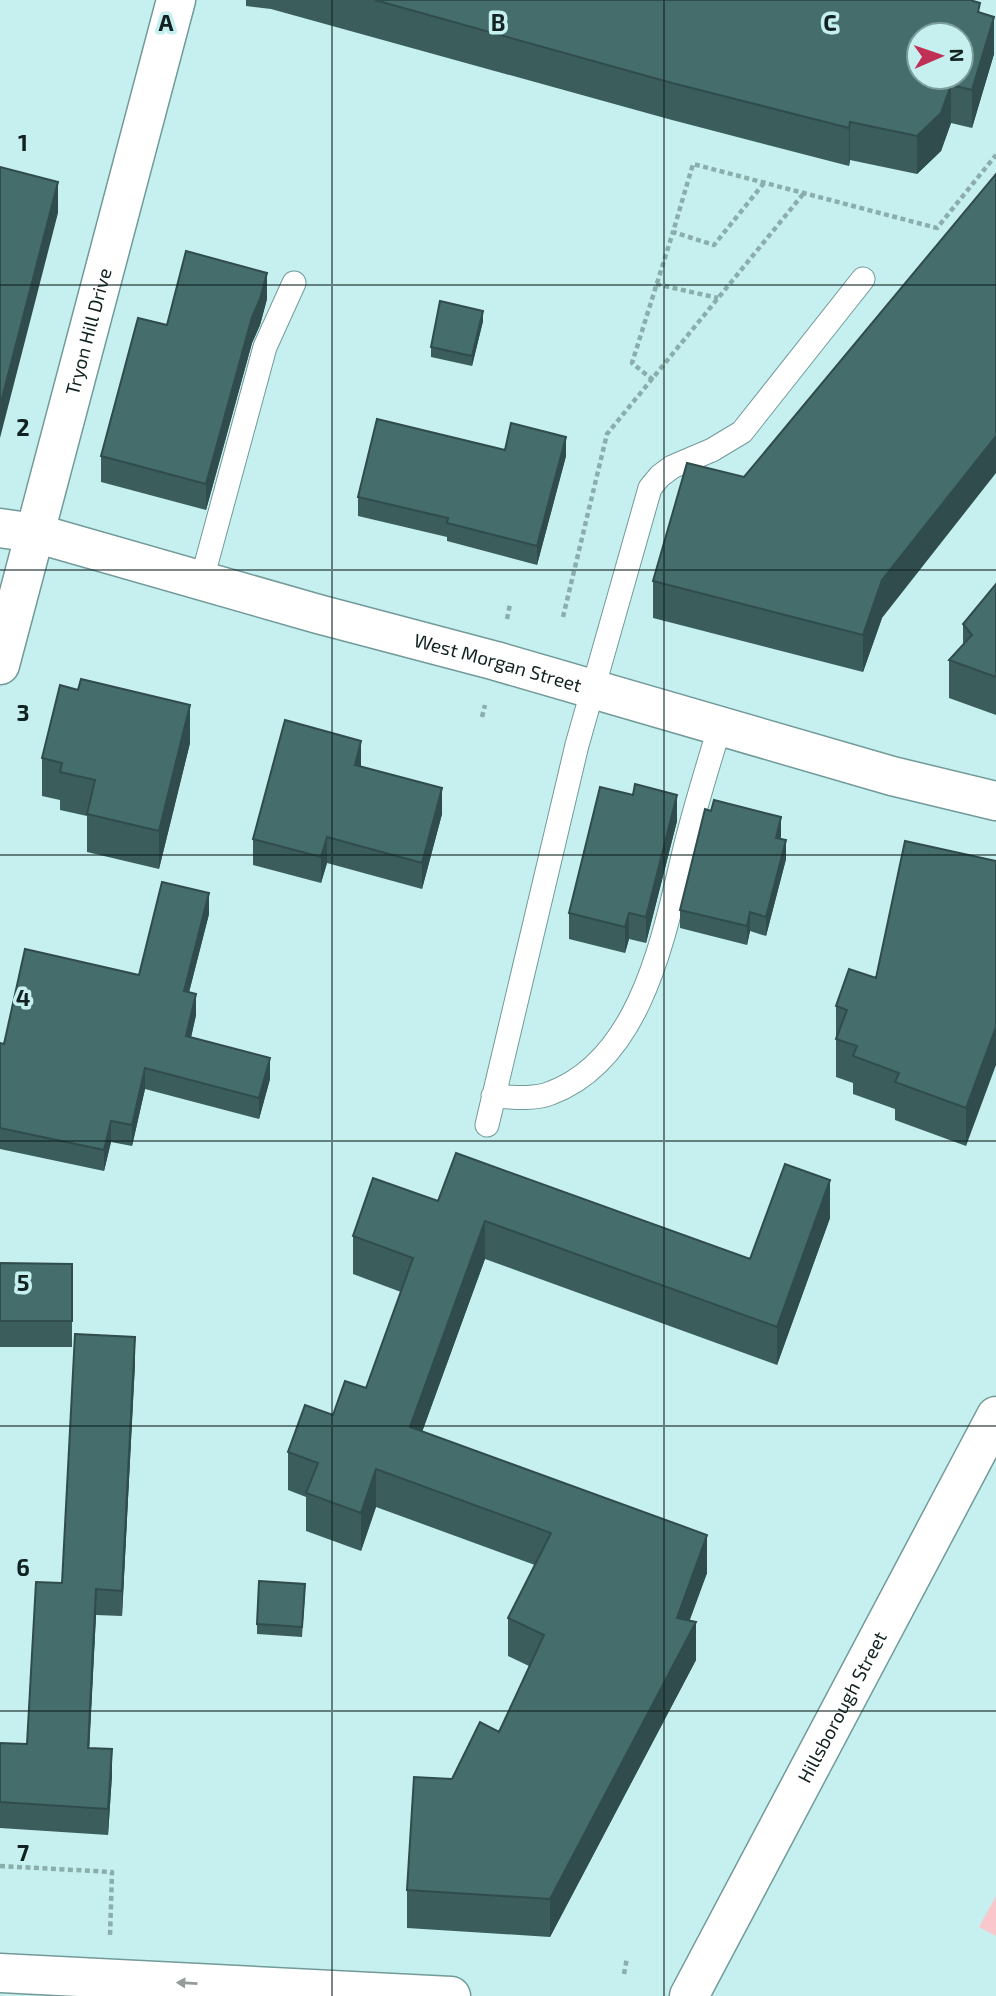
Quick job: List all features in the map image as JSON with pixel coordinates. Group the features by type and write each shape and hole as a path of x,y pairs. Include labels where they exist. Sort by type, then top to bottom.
{"main road":[{"name":"Tryon Hill Drive","path":"0,664 18,531 176,0"},
{"name":"West Morgan Street","path":"18,531 202,579 318,614 593,688 892,776 996,801"},
{"name":"Hillsborough Street","path":"689,1996 996,1416"},
{"path":"0,1973 451,1996"}],"lane":[{"path":"486,1125 574,759 650,488 672,467 712,450 742,432 863,279"},
{"path":"202,579 265,347 294,283"},
{"path":"493,1096 526,1097 549,1094 573,1083 602,1058 642,999 659,952 719,726"}],"path":[{"path":"653,380 632,363 693,164 937,228 996,155"},
{"path":"673,232 714,245 764,183"},
{"path":"563,617 607,434 804,193"},
{"path":"656,284 718,298"},
{"path":"507,619 510,604"},
{"path":"482,717 485,705"},
{"path":"0,1866 112,1872 110,1940"},
{"path":"624,1974 627,1958"}],"shaded area":[{"path":"996,1896 996,1936 979,1927"}],"building":[{"path":"375,0 970,0 980,3 978,12 994,17 975,80 975,21 905,21 905,91 949,91 941,113 917,136 850,122 849,128 672,83"},
{"path":"0,167 58,182 0,406"},
{"path":"996,174 996,436 882,580 863,635 653,581 687,463 744,477"},
{"path":"186,251 267,273 252,317 206,484 101,456 138,318 167,325"},
{"path":"440,301 483,311 472,356 431,347"},
{"path":"377,419 505,450 511,423 566,437 537,546 447,523 448,518 358,497"},
{"path":"996,584 996,677 949,660 972,635 963,624"},
{"path":"81,679 190,705 159,831 87,814 95,780 60,772 62,763 42,758 60,685 78,690"},
{"path":"285,720 361,741 355,765 442,788 422,863 327,837 321,857 253,839"},
{"path":"635,784 677,795 646,917 629,913 625,927 569,913 600,787 633,795"},
{"path":"714,800 781,817 776,838 786,840 766,917 750,912 747,926 680,910 705,809 711,811"},
{"path":"905,841 996,861 996,1027 966,1108 895,1082 899,1073 853,1056 857,1046 836,1039 847,1010 836,1006 849,969 876,978"},
{"path":"162,882 209,893 184,991 196,994 186,1036 270,1058 259,1098 145,1068 132,1125 111,1121 104,1150 0,1128 0,1043 4,1044 25,949 139,975"},
{"path":"456,1153 750,1259 785,1164 830,1180 777,1327 485,1221 410,1427 707,1535 677,1618 696,1622 550,1899 407,1890 414,1777 452,1779 480,1722 499,1732 544,1635 508,1618 551,1533 376,1469 361,1513 306,1493 318,1463 288,1452 305,1405 333,1415 345,1381 366,1388 413,1258 353,1236 373,1178 438,1201"},
{"path":"0,1263 72,1264 72,1321 0,1321"},
{"path":"75,1334 135,1337 122,1591 96,1589 88,1748 112,1749 108,1809 0,1802 0,1743 27,1744 36,1582 62,1583"},
{"path":"259,1581 305,1584 302,1627 257,1624"}]}
